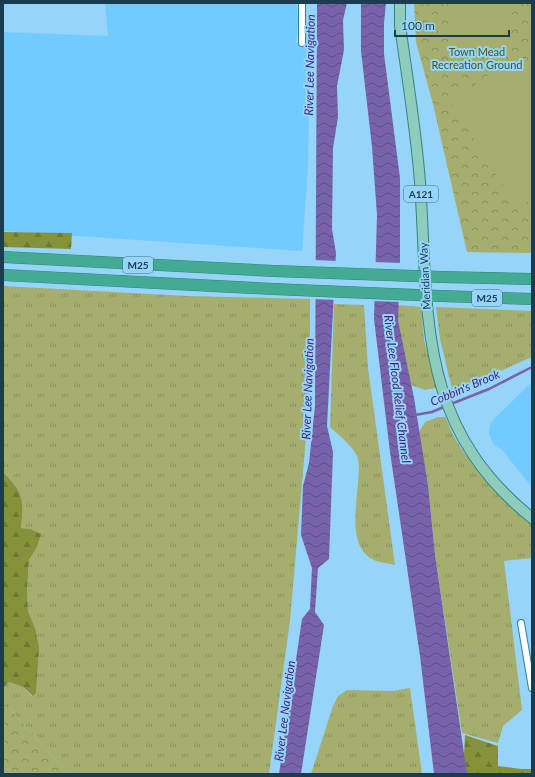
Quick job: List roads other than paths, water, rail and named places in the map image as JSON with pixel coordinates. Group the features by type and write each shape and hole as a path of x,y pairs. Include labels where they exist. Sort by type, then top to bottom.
{"highway":[{"name":"M25","path":"3,257 274,271 532,279"},
{"name":"M25","path":"3,275 273,289 532,299"}],"main road":[{"name":"Meridian Way","path":"400,3 400,25 418,160 429,332 440,384 455,424 485,473 516,505 532,518"}],"street":[{"path":"302,3 302,43"},
{"path":"521,623 532,688"}],"water":[{"path":"317,3 347,3 343,20 344,50 337,86 338,117 333,148 332,229 336,253 327,426 333,452 329,559 318,568 315,612 324,625 301,774 279,774 302,619 310,609 312,568 301,535 303,486 309,463 315,406"},
{"name":"River Lee Flood Relief Channel","path":"361,3 386,3 384,23 384,54 400,178 400,264 398,320 414,398 428,485 435,555 467,774 434,774 420,656 390,452 374,319 377,215 372,147 361,51"}],"waterway":[{"name":"Cobbin's Brook","path":"451,404 489,389 532,367"},
{"name":"Cobbin's Brook","path":"415,415 432,412 446,406"}],"park label":[{"name":"Town Mead Recreation Ground","path":"477,58"}],"water label":[{"name":"River Lee Navigation","path":"310,65"},
{"name":"River Lee Navigation","path":"308,389"},
{"name":"River Lee Navigation","path":"285,711"}]}
